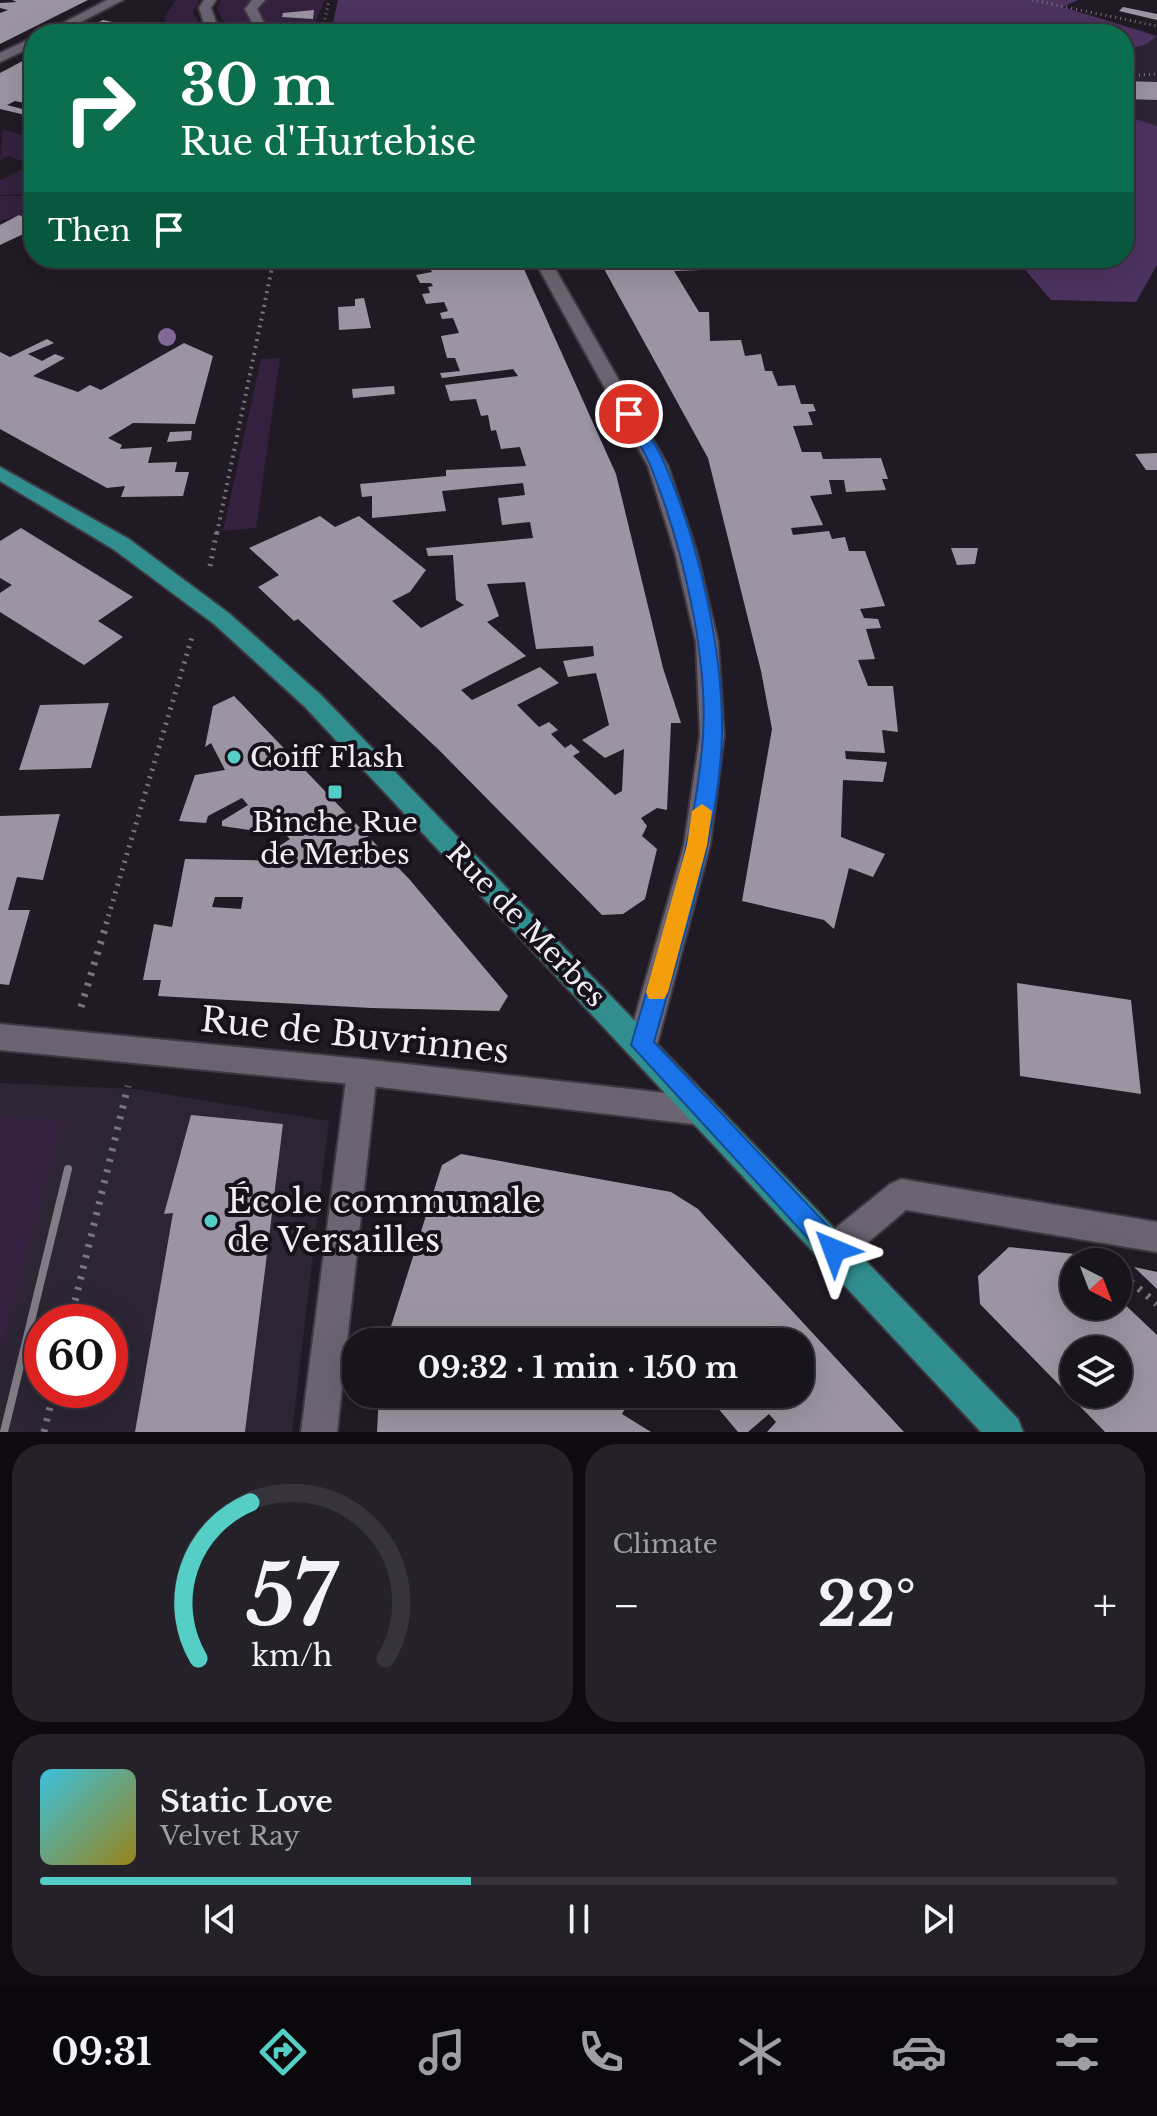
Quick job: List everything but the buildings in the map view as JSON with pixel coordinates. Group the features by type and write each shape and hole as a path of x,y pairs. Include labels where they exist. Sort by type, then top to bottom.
{"main road":[{"name":"Rue de Merbes","path":"0,473 121,544 202,604 313,701 524,926 642,1045 1005,1432"}],"street":[{"path":"68,24 117,0"},
{"path":"210,0 205,8 214,24"},
{"path":"259,0 251,9 259,24"},
{"path":"0,58 24,46"},
{"path":"547,268 658,466 686,553 707,642 712,735 697,845 642,1045"},
{"name":"Rue de Buvrinnes","path":"0,1037 362,1072 701,1111"},
{"path":"319,1432 362,1072"},
{"path":"834,1250 901,1194 1157,1237"}],"path":[{"path":"324,24 329,0"},
{"path":"1032,0 1157,26"},
{"path":"90,13 142,24"},
{"path":"1134,75 1157,74"},
{"path":"70,1042 202,604 272,268"},
{"path":"74,1304 119,1112 140,1051"},
{"path":"1132,1283 1157,1304"},
{"path":"44,1432 50,1408"}],"shaded area":[{"path":"176,0 199,0 193,12 200,24 166,24 165,16"},
{"path":"221,0 325,0 314,24 227,24 217,8"},
{"path":"338,0 1078,0 1063,7 1118,24 333,24"},
{"path":"1134,29 1157,36 1147,44 1134,48"},
{"path":"1157,36 1157,126 1134,118 1134,48 1147,44"},
{"path":"1134,118 1157,126 1157,265 1136,302 1051,300 1024,268 1134,268"},
{"path":"3,130 24,135 24,162 9,156 0,160"},
{"path":"24,168 24,194 0,195 0,180"},
{"path":"0,196 24,196 24,218 19,216 0,221"},
{"path":"280,358 256,528 223,531 261,359"},
{"name":"École communale de Versailles","path":"0,1083 135,1089 329,1121 292,1432 0,1432"},
{"path":"0,1118 62,1119 0,1353"}],"railway":[{"path":"4,1432 68,1169"}],"slow traffic":[{"path":"657,992 697,845 702,811"}],"place":[{"name":"Coiff Flash","path":"234,757"},
{"name":"Binche Rue de Merbes","path":"335,792"},
{"name":"École communale de Versailles","path":"211,1221"}],"route":[{"path":"629,414 658,466 686,553 707,642 712,735 697,845 642,1045 834,1250"}]}
